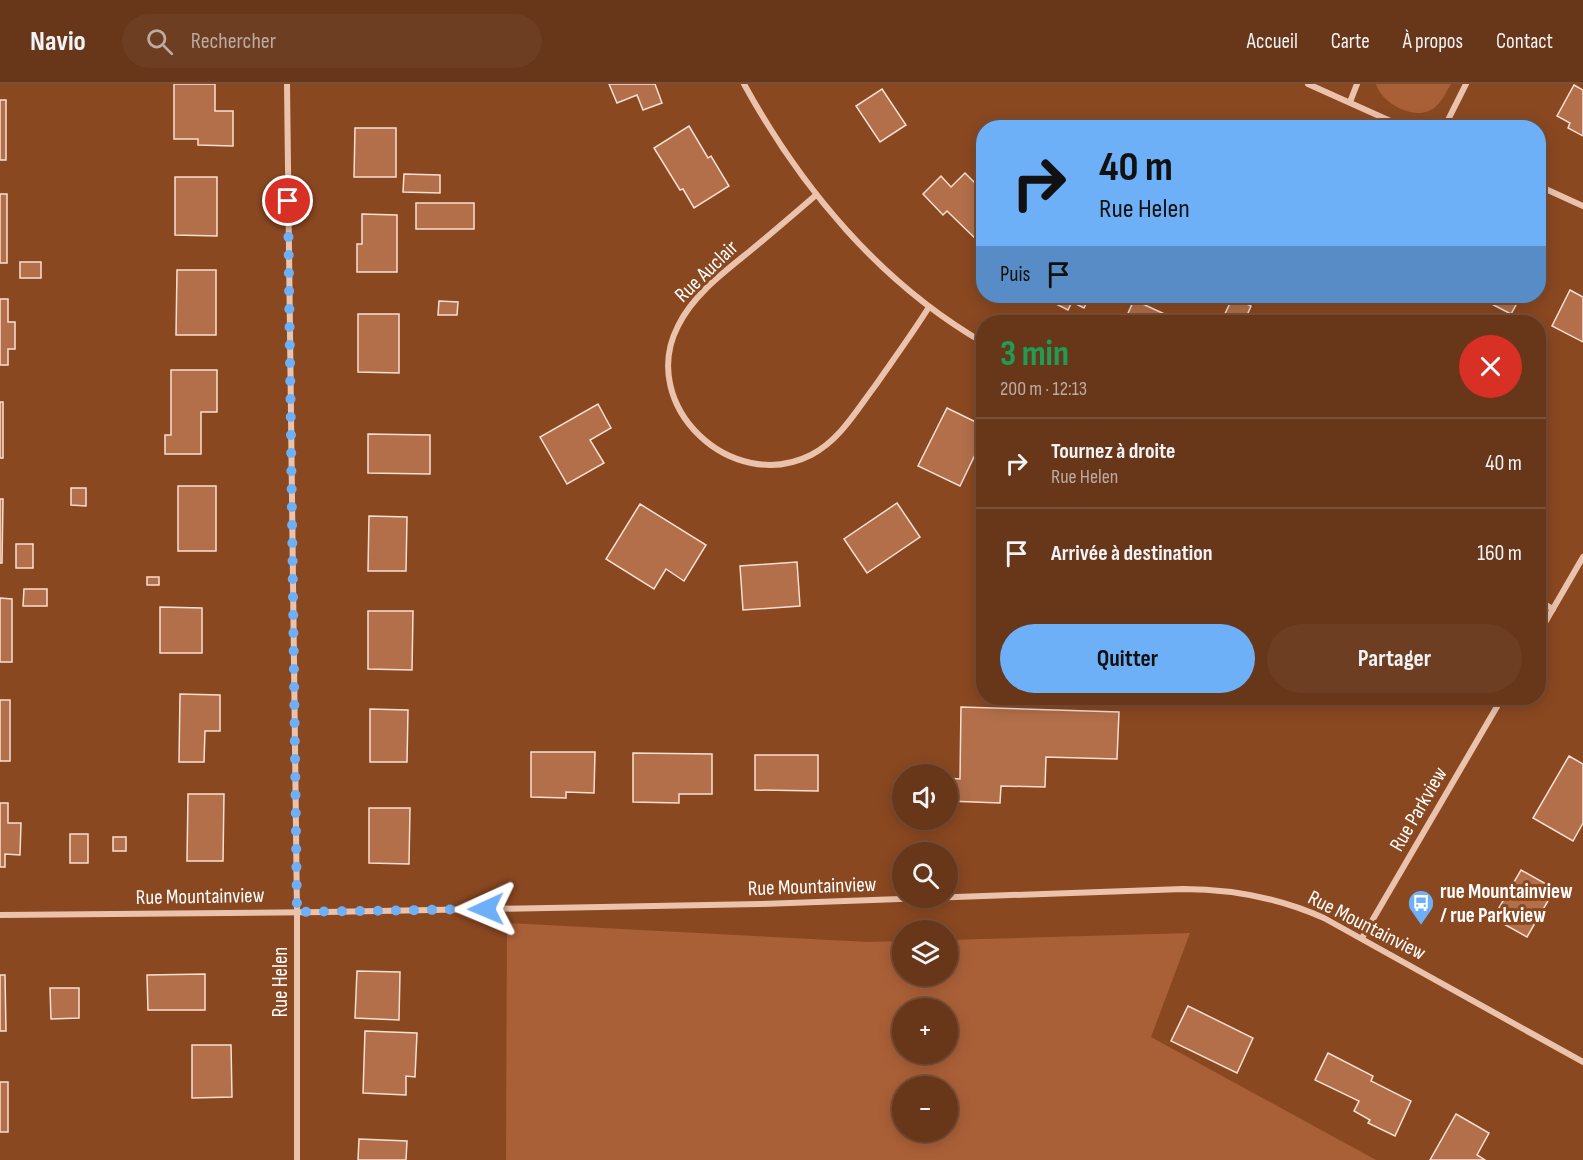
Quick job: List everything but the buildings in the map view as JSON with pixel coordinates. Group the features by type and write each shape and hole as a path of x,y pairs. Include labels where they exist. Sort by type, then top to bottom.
{"street":[{"name":"Rue Helen","path":"287,84 297,912 297,1160"},
{"path":"744,84 775,137 816,195 843,227 869,254 929,307 976,338"},
{"path":"1308,84 1389,120"},
{"path":"1350,102 1357,84"},
{"path":"1448,120 1466,84"},
{"path":"1546,189 1583,206"},
{"name":"Rue Auclair","path":"816,195 716,280 691,305 678,326 670,348 670,380 676,404 695,431 711,446 746,463 781,465 799,461 814,454 846,426 929,307"},
{"path":"1546,621 1583,557"},
{"path":"1546,605 1553,609"},
{"name":"Rue Parkview","path":"1362,938 1498,705"},
{"name":"Rue Mountainview","path":"0,915 760,904 1202,889 1249,894 1289,904 1324,918 1583,1062"}],"shaded area":[{"path":"1376,84 1451,84 1437,106 1427,112 1418,113 1400,109 1392,104 1379,91"},
{"path":"507,923 892,941 892,986 958,986 958,940 1190,933 1151,1037 1376,1160 506,1160"}],"place":[{"name":"rue Mountainview / rue Parkview","path":"1421,926"}],"route":[{"path":"288,201 297,912 486,909"}]}
